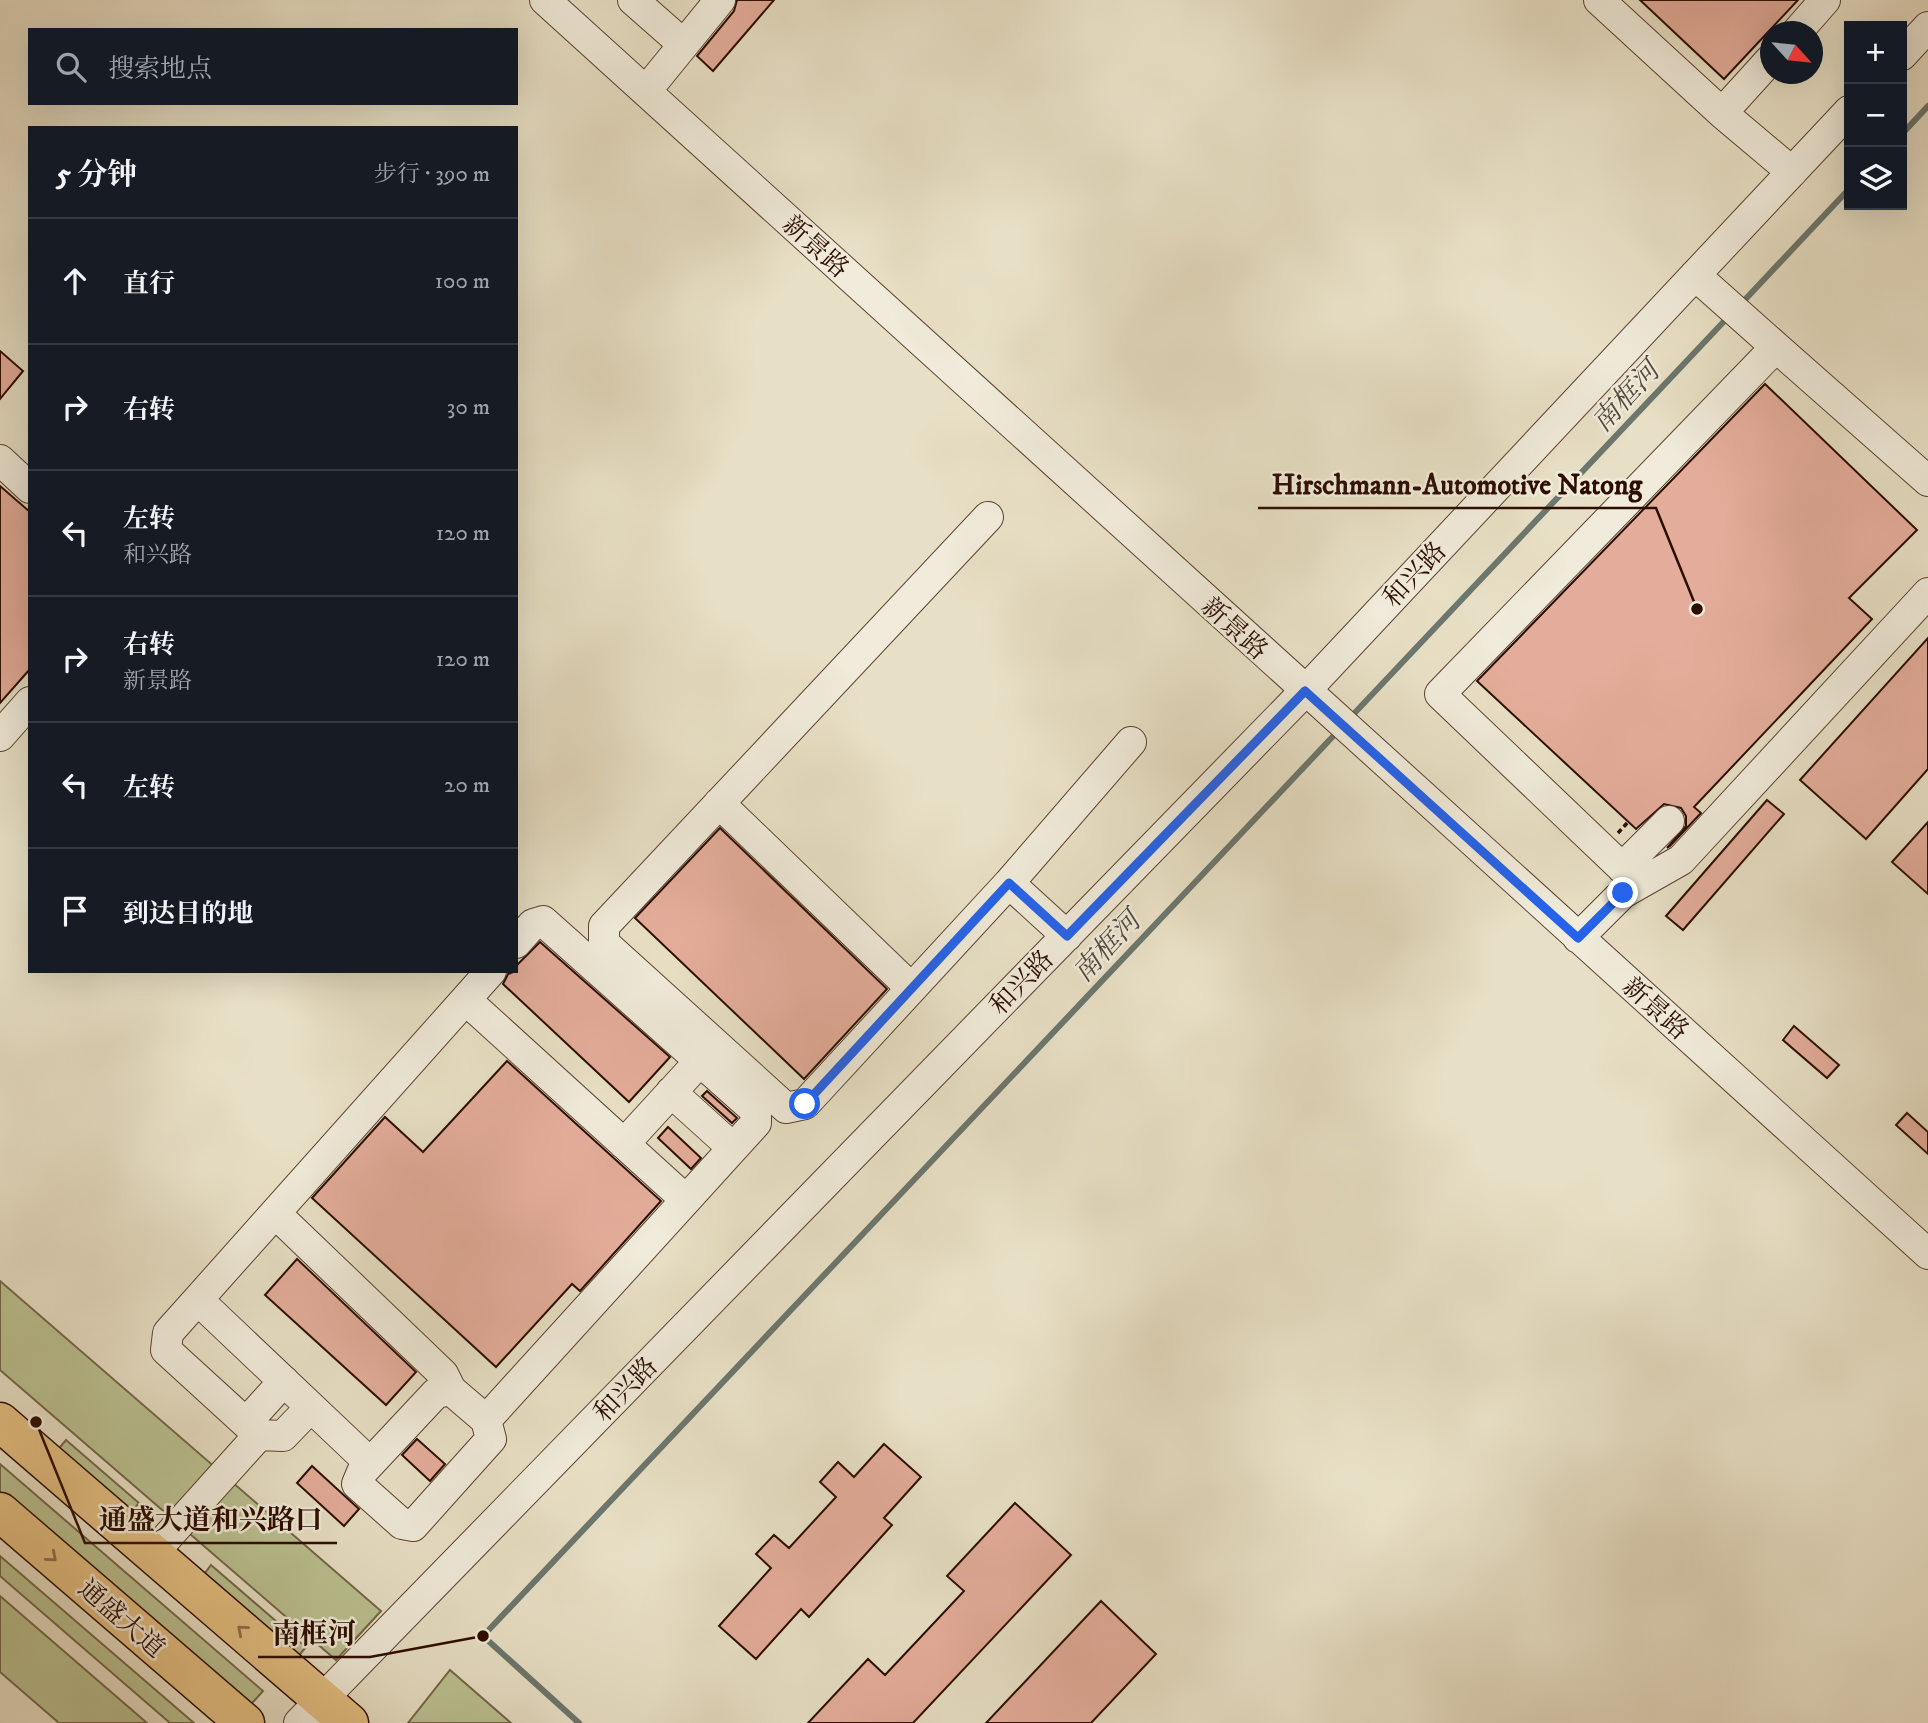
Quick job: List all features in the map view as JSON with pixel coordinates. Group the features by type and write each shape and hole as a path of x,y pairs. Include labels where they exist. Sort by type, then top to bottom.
{"main road":[{"path":"0,1422 153,1553 323,1715"},
{"name":"通盛大道","path":"0,1512 245,1723"}],"street":[{"name":"新景路","path":"545,0 1928,1254"},
{"path":"633,0 683,44"},
{"path":"646,91 720,0"},
{"path":"1807,21 1825,0"},
{"path":"1602,1 1791,173"},
{"path":"1907,50 1928,27"},
{"path":"1722,113 1760,71"},
{"name":"和兴路","path":"323,1715 1067,936 1305,691 1844,116"},
{"path":"1695,275 1928,481"},
{"path":"1630,876 1440,694 1768,340"},
{"path":"0,460 28,486"},
{"path":"988,517 604,926 604,943 786,1108 805,1104 1009,883 1131,742"},
{"path":"1630,876 1681,860 1928,593"},
{"path":"0,736 28,704"},
{"path":"719,803 911,988"},
{"path":"1578,938 1623,893 1630,876 1669,821"},
{"path":"1009,883 1067,936"},
{"path":"486,1420 756,1123 756,1111 543,921 533,925 518,941"},
{"path":"311,1407 283,1436 253,1429 166,1350 168,1333 489,973"},
{"path":"466,1000 686,1200"},
{"path":"624,1144 700,1061"},
{"path":"671,1092 733,1148"},
{"path":"275,1213 443,1374 451,1390 486,1420 491,1439 413,1527 401,1524 357,1484 370,1463 436,1393 451,1390"},
{"path":"198,1300 370,1463"},
{"path":"153,1553 253,1429 284,1381"}],"green space":[{"path":"0,1281 381,1611 336,1660 0,1370"},
{"path":"66,1440 139,1503 129,1515 56,1452"},
{"path":"0,1464 263,1691 246,1710 0,1497"},
{"path":"0,1556 194,1723 170,1723 0,1576"},
{"path":"211,1565 306,1647 296,1659 202,1577"},
{"path":"0,1596 147,1723 59,1723 0,1672"},
{"path":"450,1670 511,1723 408,1723"}],"building":[{"path":"737,0 774,0 713,71 697,56 734,11"},
{"path":"1640,0 1798,0 1778,21 1760,21 1760,41 1724,79"},
{"path":"0,351 23,371 0,399"},
{"path":"1765,384 1917,530 1849,598 1872,619 1694,807 1701,813 1667,848 1686,826 1686,816 1681,808 1664,804 1636,829 1477,681"},
{"path":"0,486 28,510 28,671 0,703"},
{"path":"1928,638 1928,769 1866,839 1800,780"},
{"path":"1767,800 1784,814 1683,930 1666,916"},
{"path":"1928,822 1928,894 1892,862"},
{"path":"720,828 887,989 804,1079 635,918"},
{"path":"540,942 670,1057 629,1102 503,984 508,974 518,973 518,964"},
{"path":"1794,1026 1839,1065 1827,1078 1783,1040"},
{"path":"507,1061 661,1201 580,1291 572,1284 496,1367 312,1198 385,1117 423,1152"},
{"path":"707,1091 737,1118 732,1123 702,1096"},
{"path":"1907,1113 1928,1132 1928,1154 1896,1125"},
{"path":"668,1127 701,1158 691,1169 658,1138"},
{"path":"297,1259 416,1372 386,1405 265,1295"},
{"path":"417,1439 445,1464 430,1481 402,1455"},
{"path":"884,1444 921,1477 884,1518 892,1525 809,1617 801,1609 756,1659 719,1626 771,1568 756,1554 774,1535 789,1548 836,1497 820,1482 838,1462 854,1477"},
{"path":"312,1466 359,1509 344,1526 297,1483"},
{"path":"1015,1503 1071,1555 913,1723 808,1723 868,1659 885,1675 964,1591 947,1576"},
{"path":"1101,1601 1156,1654 1091,1723 986,1723"}],"waterway":[{"name":"南框河","path":"1907,129 1928,106"},
{"name":"南框河","path":"1740,305 1844,194"},
{"name":"南框河","path":"1348,720 1730,315"},
{"name":"南框河","path":"579,1723 483,1636 1339,730"}],"place":[{"name":"Hirschmann-Automotive Natong","path":"1697,609"},
{"name":"通盛大道和兴路口","path":"36,1422"},
{"name":"南框河","path":"483,1636"}],"route":[{"path":"805,1104 1009,883 1067,936 1305,691 1578,938 1623,893"}]}
